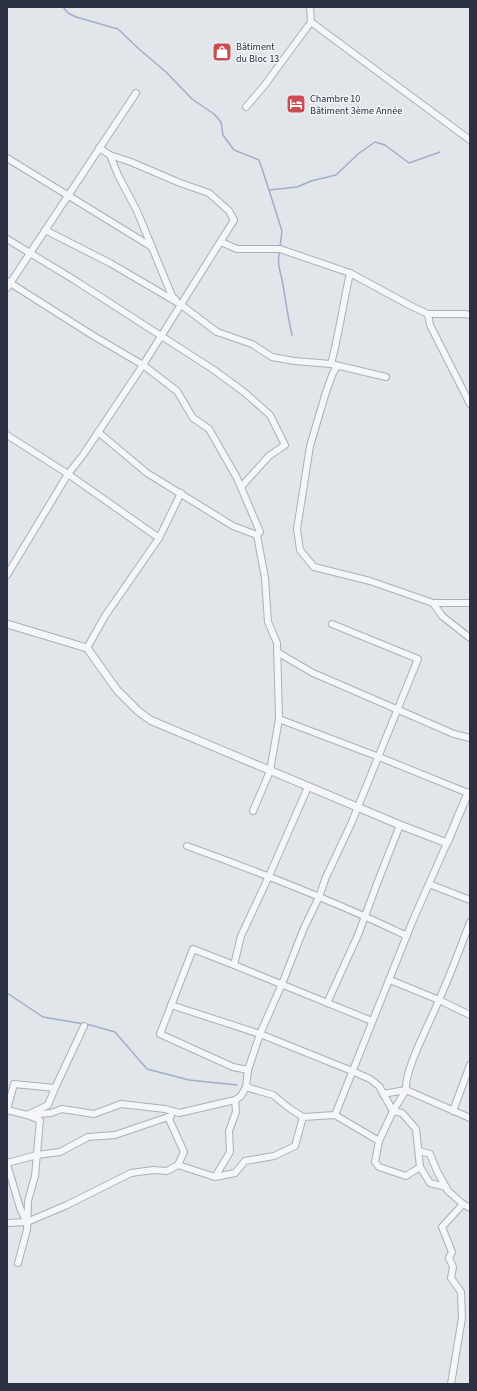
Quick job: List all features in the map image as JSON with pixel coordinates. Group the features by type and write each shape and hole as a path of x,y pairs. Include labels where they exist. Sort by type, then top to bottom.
{"street":[{"path":"246,107 264,86 311,22 310,7"},
{"path":"311,22 470,140"},
{"path":"136,93 8,284 143,365 177,391 193,418 209,429 237,478 260,532 257,535 265,578 268,622 277,642 279,719 270,771 253,811"},
{"path":"7,575 68,474 143,365 234,220 229,211 209,193 110,155 99,148"},
{"path":"110,155 118,175 137,211 172,296 180,304"},
{"path":"7,158 152,247"},
{"path":"45,230 110,264 180,304 218,332 252,344 272,357 334,365 386,378"},
{"path":"7,240 76,281 214,370 244,392 270,415 285,445 269,456 240,487"},
{"path":"220,242 237,249 280,249 350,273 428,314 470,315"},
{"path":"350,273 343,302 334,365 310,446 297,530 300,550 314,567 370,581 433,603 470,603"},
{"path":"428,314 430,325 470,404"},
{"path":"98,432 148,473 233,526 257,535"},
{"path":"7,435 68,474 159,538"},
{"path":"87,648 105,616 159,538 181,493"},
{"path":"433,603 442,616 470,638"},
{"path":"462,604 470,609"},
{"path":"7,624 87,648 117,690 138,711 150,720 308,787 447,843"},
{"path":"27,1222 20,1208 7,1165 37,1155 60,1152 88,1136 115,1135 179,1113 235,1100 241,1096 246,1087 248,1070 260,1034 304,928 319,897 326,877 351,824 418,659 332,624"},
{"path":"277,652 314,673 454,734 470,738"},
{"path":"279,719 469,793 429,884 335,1115"},
{"path":"234,965 242,936 308,787"},
{"path":"327,1003 358,935 400,825"},
{"path":"187,846 269,876 365,916 408,936"},
{"path":"429,884 470,900"},
{"path":"420,1167 406,1176 379,1167 375,1162 379,1142 393,1111 406,1090 405,1082 409,1069 439,1000 470,922"},
{"path":"248,1070 232,1067 160,1034 193,949 372,1021"},
{"path":"390,980 439,1000 470,1015"},
{"path":"171,1005 260,1034 370,1079 379,1086 393,1111 402,1113 416,1129 420,1167 430,1183 446,1188"},
{"path":"27,1115 48,1104 84,1026"},
{"path":"453,1111 470,1065"},
{"path":"7,1107 14,1084 55,1088"},
{"path":"246,1087 274,1095 289,1108 304,1117 335,1115 379,1142"},
{"path":"383,1094 406,1090 470,1118"},
{"path":"215,1177 230,1152 229,1131 236,1112 235,1100"},
{"path":"27,1115 62,1109 94,1114 121,1104 164,1109 179,1113"},
{"path":"7,1110 40,1120 35,1176 28,1201 27,1230 18,1264"},
{"path":"7,1223 27,1222 67,1205 130,1173 167,1170 178,1165 184,1152 168,1117"},
{"path":"178,1165 215,1177 235,1173 245,1162 274,1156 295,1146 304,1117"},
{"path":"418,1151 430,1154 446,1188 462,1204 470,1208"},
{"path":"451,1384 462,1318 461,1292 451,1278 453,1267 449,1258 452,1252 442,1227 462,1204"}],"waterway":[{"path":"63,7 68,13 76,17 118,29 166,72 192,99 214,114 221,122 223,135 234,150 259,160 269,190 297,187 311,181 336,175 358,154 375,142 385,145 409,163 440,152"},
{"path":"269,190 282,231 280,247"},
{"path":"280,251 279,264 292,335"},
{"path":"7,993 43,1017 90,1025 115,1032 147,1069 189,1080 237,1085"}],"place":[{"name":"Bâtiment du Bloc 13","path":"222,52"},
{"name":"Chambre 10 Bâtiment 3ème Année","path":"296,104"}]}
